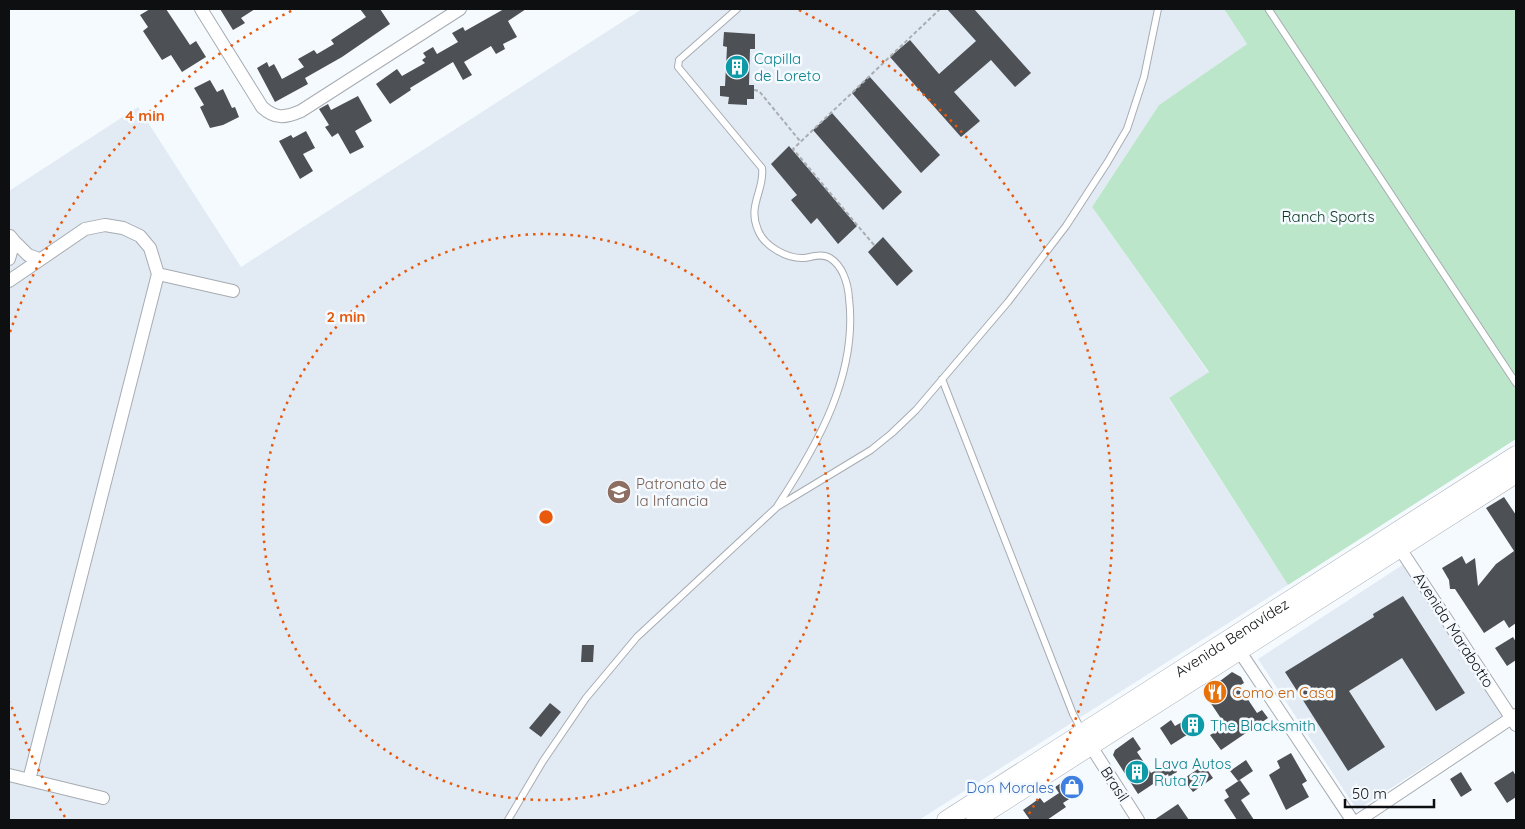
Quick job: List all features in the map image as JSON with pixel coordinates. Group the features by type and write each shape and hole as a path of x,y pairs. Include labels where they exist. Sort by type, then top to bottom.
{"main road":[{"name":"Avenida Benavídez","path":"946,820 1240,652 1516,455"},
{"name":"Avenida Benavídez","path":"975,820 1087,740 1395,542 1516,474"}],"street":[{"path":"201,9 262,107 271,115 279,117 301,111 460,9"},
{"path":"9,281 85,229 105,225 123,228 140,236 150,248 158,274 29,780"},
{"path":"11,238 28,256 39,259"},
{"path":"9,260 11,238"},
{"path":"158,274 233,291"},
{"name":"Avenida Marabotto","path":"1395,542 1515,719"},
{"path":"1240,652 1352,820"},
{"path":"1359,820 1515,719"},
{"name":"Brasil","path":"1087,740 1138,820"},
{"path":"9,775 103,798"}],"lane":[{"path":"737,9 679,60 678,67 762,168 763,175 753,212 757,230 763,240 778,251 788,255 802,258 819,256 829,258 840,268 843,274 848,287 850,305 847,351 837,398 801,470 777,506"},
{"path":"508,820 543,761 586,698 637,637 777,506 871,450 898,427 1008,302 1066,226 1107,164 1127,128 1138,101 1158,9"},
{"path":"1269,10 1516,383"},
{"path":"942,379 1072,714 1087,740"}],"path":[{"path":"874,245 793,149 940,9"},
{"path":"754,90 759,91 800,141"}],"shaded area":[{"name":"Patronato de la Infancia","path":"642,9 1224,9 1247,44 1159,105 1092,207 1209,373 1169,399 1288,585 919,820 9,820 9,191 138,107 241,267"},
{"path":"1404,564 1503,716 1357,810 1258,659"}],"green space":[{"name":"Ranch Sports","path":"1224,9 1516,9 1516,439 1288,585 1169,398 1209,372 1092,207 1159,105 1247,44"}],"building":[{"path":"150,9 166,9 190,45 196,41 206,57 182,72 171,55 162,60 143,31 148,27 140,15"},
{"path":"220,9 255,9 241,18 245,23 233,30"},
{"path":"360,9 380,9 390,24 342,57 305,78 308,84 275,102 257,68 267,62 269,67 274,64 282,79 304,67 298,59 314,50 317,54 334,44 331,40 366,17"},
{"path":"504,9 526,9 508,21 517,37 503,44 505,49 496,54 491,46 464,62 472,75 463,80 453,62 410,88 411,90 390,104 376,84 397,69 402,76 425,63 422,60 426,57 423,53 433,47 437,54 458,42 452,33 463,27 465,31"},
{"path":"947,9 974,9 1031,73 1015,87 991,60 954,92 980,121 961,137 890,57 910,40 939,74 976,41"},
{"name":"Capilla de Loreto","path":"724,32 755,34 755,49 750,49 749,85 754,85 754,99 747,99 747,105 728,104 729,97 720,96 720,86 725,86 727,47 723,46"},
{"path":"869,76 940,155 921,173 852,93"},
{"path":"210,80 217,92 223,89 232,108 235,107 239,117 223,125 210,128 200,107 204,105 194,88"},
{"path":"358,96 372,121 355,131 364,147 350,154 338,133 332,137 325,127 329,125 319,109 328,104 331,110"},
{"path":"832,113 902,192 883,210 813,130"},
{"path":"306,131 315,148 303,154 313,171 300,179 279,141 291,135 293,138"},
{"path":"789,146 857,226 838,244 817,218 811,224 791,200 797,195 771,164"},
{"path":"883,237 913,271 897,286 868,252"},
{"path":"1504,497 1516,515 1516,623 1509,628 1504,620 1484,633 1455,589 1450,589 1449,580 1442,568 1462,556 1466,564 1475,558 1478,586 1496,564 1514,551 1486,508"},
{"path":"1403,596 1465,693 1436,711 1402,658 1349,691 1385,747 1348,771 1285,672 1374,617 1373,614"},
{"path":"1513,637 1516,642 1516,660 1507,666 1495,648"},
{"path":"582,645 594,645 593,662 581,662"},
{"path":"1232,672 1241,677 1244,683 1239,686 1257,713 1262,710 1268,718 1221,750 1210,735 1226,726 1204,693"},
{"path":"550,703 561,712 541,737 529,728"},
{"path":"1191,717 1192,719 1196,717 1203,727 1171,745 1160,728 1171,720 1175,726"},
{"name":"Lava Autos Ruta 27","path":"1133,737 1141,749 1137,752 1151,773 1171,762 1177,772 1169,777 1168,774 1138,794 1113,755 1115,750"},
{"path":"1291,753 1307,781 1302,784 1309,797 1286,810 1269,775 1280,768 1277,761"},
{"path":"1246,760 1253,771 1238,781 1230,771"},
{"path":"1204,765 1213,778 1193,792 1183,779"},
{"path":"1513,771 1516,776 1516,797 1507,803 1494,783"},
{"path":"1461,772 1472,790 1461,797 1450,779"},
{"path":"1070,777 1080,792 1063,803 1066,807 1047,820 1030,820 1023,810 1040,798 1044,803 1059,793 1055,787"},
{"path":"1240,780 1250,794 1241,800 1254,820 1237,820 1224,800 1229,797 1225,790"},
{"path":"1178,804 1189,820 1154,820"}],"place":[{"name":"Capilla de Loreto","path":"737,67"},
{"name":"Patronato de la Infancia","path":"619,492"},
{"name":"Como en Casa","path":"1215,692"},
{"name":"The Blacksmith","path":"1193,725"},
{"name":"Lava Autos Ruta 27","path":"1137,772"},
{"name":"Don Morales","path":"1072,787"}]}
